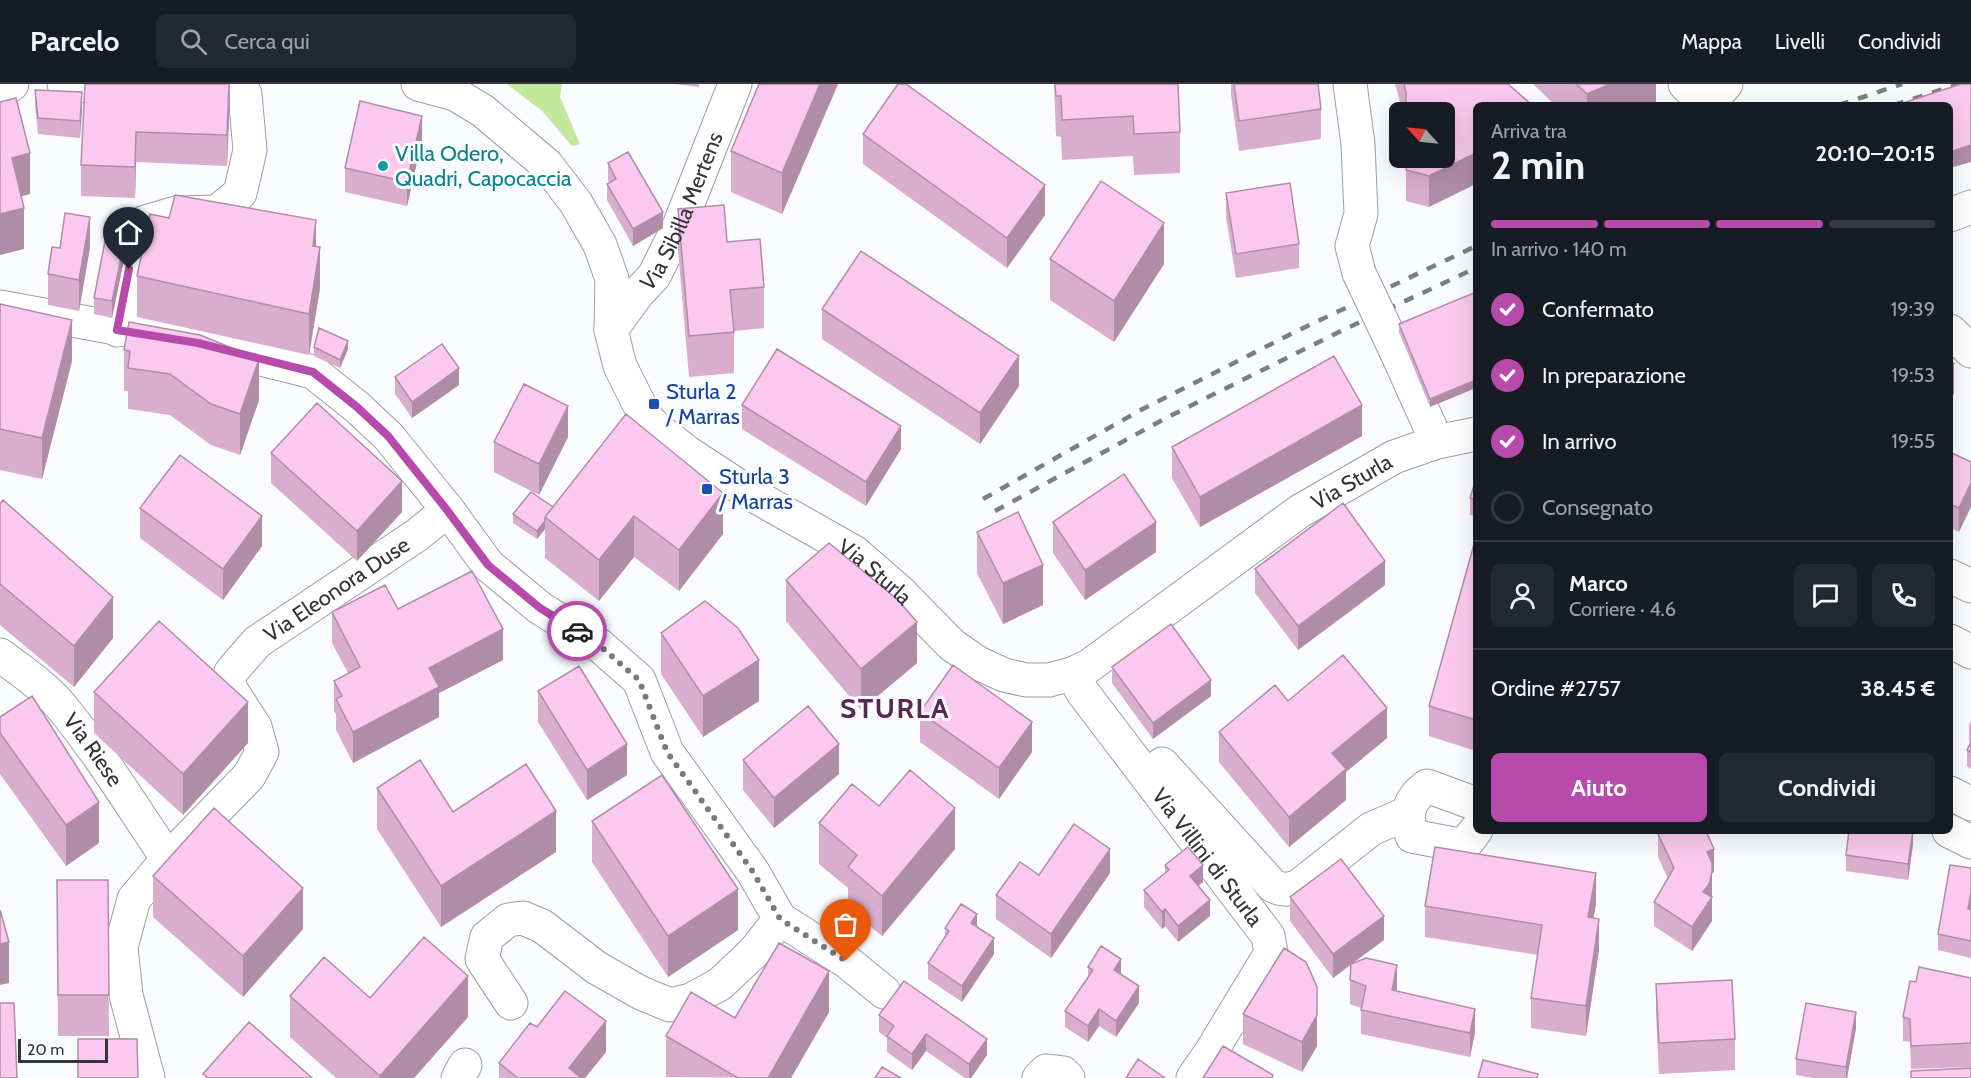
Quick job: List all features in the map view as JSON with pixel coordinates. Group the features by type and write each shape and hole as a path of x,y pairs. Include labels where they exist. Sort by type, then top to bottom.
{"street":[{"path":"0,93 12,84"},
{"path":"64,84 70,87 93,84"},
{"path":"117,330 132,248 146,222 176,213 217,212 240,193 250,150 245,93 233,84"},
{"name":"Via Sturla","path":"417,84 455,94 468,100 546,165 576,203 600,245 612,279 611,330 620,366 645,416 655,427 688,453 746,491 854,552 900,592 952,645 978,663 1004,675 1026,680 1049,680 1080,670 1300,511 1394,457 1437,442 1473,435"},
{"name":"Via Sibilla Mertens","path":"611,330 637,294 654,276 679,226 735,84"},
{"path":"1350,84 1358,144 1361,214 1352,246 1359,273 1437,442"},
{"path":"1685,84 1704,102"},
{"path":"1710,102 1726,84"},
{"path":"1953,214 1971,207"},
{"path":"0,307 198,343 313,372 357,407 388,436 488,565 540,608 599,645 639,680 667,752 753,872 780,919 846,961 884,992"},
{"path":"1953,334 1971,351"},
{"name":"Via Eleonora Duse","path":"168,859 249,776 262,752 255,727 228,684 231,672 258,642 417,535 447,510"},
{"path":"1953,577 1971,586"},
{"path":"1953,643 1971,652"},
{"name":"Via Riese","path":"0,655 59,704 89,743 168,859"},
{"path":"1080,670 1111,701 1165,767 1272,885 1280,890 1289,890 1299,886 1371,829 1408,813"},
{"name":"Via Villini di Sturla","path":"1080,670 1084,694 1268,936 1271,953 1267,962 1193,1078"},
{"path":"1473,803 1427,786 1418,792 1411,802 1408,813 1408,825 1413,836 1464,846 1473,834"},
{"path":"1953,795 1971,804"},
{"path":"1953,833 1971,842"},
{"path":"148,1078 126,995 121,948 134,899 168,859"},
{"path":"503,990 482,959 487,937 508,920 523,918 542,926 597,968 641,993 670,1005 691,1000 720,984 754,952 780,919"},
{"path":"1039,1078 1046,1071 1063,1073 1068,1078"}],"green space":[{"path":"507,84 562,84 560,97 580,144 572,146 542,111"}],"building":[{"path":"85,84 229,84 227,135 136,132 135,167 81,165"},
{"path":"759,84 820,84 782,173 731,151"},
{"path":"898,84 906,84 1045,185 1007,238 863,134"},
{"path":"1055,84 1178,84 1180,132 1134,134 1133,116 1062,120 1061,96 1056,96"},
{"path":"1234,84 1318,84 1321,109 1239,121"},
{"path":"1404,84 1508,84 1529,102 1473,102 1473,154 1455,163 1455,102 1406,102"},
{"path":"1576,84 1610,84 1587,94"},
{"path":"1961,84 1971,84 1971,145 1953,151 1953,102 1906,102"},
{"path":"35,90 82,92 80,121 38,118"},
{"path":"16,98 30,153 12,158 24,208 0,214 0,102"},
{"name":"Villa Odero, Quadri, Capocaccia","path":"360,101 422,116 407,182 345,168"},
{"path":"628,152 663,212 633,229 607,184 616,179 608,163"},
{"path":"1406,168 1445,168 1429,176 1406,170"},
{"path":"1101,181 1164,223 1114,301 1050,259"},
{"path":"1290,183 1299,244 1236,254 1226,193"},
{"path":"175,195 316,220 313,246 320,247 309,314 137,276 150,214 169,218"},
{"path":"724,205 727,242 760,239 764,287 730,290 734,332 689,336 678,209"},
{"path":"65,213 90,217 79,280 48,274 52,247 60,248"},
{"path":"107,231 126,234 112,301 94,298"},
{"path":"861,251 1019,356 980,413 822,309"},
{"path":"1473,293 1473,381 1430,399 1399,324"},
{"path":"0,304 72,320 42,438 0,429"},
{"path":"129,322 200,335 259,359 240,414 211,404 170,374 128,368 130,351 124,350"},
{"path":"319,328 348,341 340,360 314,347"},
{"path":"442,344 459,368 412,402 395,377"},
{"path":"777,349 901,426 866,482 742,405"},
{"path":"1334,356 1362,405 1200,497 1172,447"},
{"path":"524,384 568,406 539,464 494,442"},
{"path":"317,403 402,481 357,531 271,453"},
{"path":"626,414 723,493 679,550 634,516 599,560 545,517"},
{"path":"1953,453 1971,462 1971,483 1959,508 1953,505"},
{"path":"180,455 262,516 223,569 140,508"},
{"path":"1124,474 1156,522 1085,570 1053,522"},
{"path":"531,492 553,507 537,531 513,514"},
{"path":"3,500 113,597 74,646 0,584 0,504"},
{"path":"1343,503 1385,561 1298,626 1255,569"},
{"path":"1018,512 1043,565 1003,583 977,532"},
{"path":"829,543 898,600 917,622 861,669 786,580"},
{"path":"1473,548 1473,719 1429,706"},
{"path":"472,571 503,629 429,668 439,687 353,732 336,699 342,696 334,681 360,667 332,612 385,585 398,609"},
{"path":"705,601 738,628 759,660 703,696 661,633"},
{"path":"159,621 248,702 183,774 94,692"},
{"path":"1171,624 1211,680 1153,723 1112,667"},
{"path":"1343,655 1387,708 1332,753 1346,769 1289,817 1219,732 1275,685 1288,701"},
{"path":"953,665 1032,722 999,768 920,712"},
{"path":"579,666 627,744 587,770 538,691"},
{"path":"32,696 99,802 66,825 0,733 0,717"},
{"path":"808,706 839,744 774,798 743,760"},
{"path":"420,760 453,812 526,764 556,811 441,886 377,788"},
{"path":"910,770 955,808 882,896 848,867 857,855 819,823 852,784 879,806"},
{"path":"662,775 738,889 668,936 592,821"},
{"path":"214,808 303,888 243,956 153,876"},
{"path":"1074,824 1110,849 1051,934 996,895 1020,862 1039,875"},
{"path":"1658,834 1707,834 1714,849 1707,852 1712,863 1712,872 1709,884 1703,892 1712,897 1692,927 1654,902 1674,868"},
{"path":"1849,834 1913,834 1908,864 1846,855"},
{"path":"1188,847 1203,865 1190,876 1210,900 1178,926 1165,909 1162,912 1144,890 1169,870 1165,865"},
{"path":"1435,847 1596,873 1588,917 1599,919 1586,1006 1531,998 1542,925 1425,906"},
{"path":"1341,859 1384,916 1333,954 1290,897"},
{"path":"1950,865 1971,868 1968,909 1971,909 1971,941 1938,934"},
{"path":"57,880 108,880 109,995 58,995"},
{"path":"961,904 977,914 971,923 994,938 962,986 928,963 949,931 945,928"},
{"path":"0,910 9,942 0,944"},
{"path":"424,937 468,976 380,1076 290,996 324,957 370,998"},
{"path":"779,943 829,971 768,1078 738,1078 666,1036 691,992 735,1018"},
{"path":"1101,946 1121,959 1114,970 1139,986 1116,1021 1099,1009 1088,1026 1065,1011 1093,970 1088,967"},
{"path":"1284,948 1306,962 1317,987 1317,1015 1302,1042 1243,1014"},
{"path":"1366,958 1397,965 1392,990 1475,1009 1470,1033 1361,1010 1366,986 1350,980 1351,964"},
{"path":"1919,967 1971,978 1971,1043 1911,1046 1910,1019 1903,1017 1910,981 1916,982"},
{"path":"1732,980 1735,1039 1659,1043 1656,984"},
{"path":"904,981 987,1039 969,1064 926,1034 912,1054 887,1036 894,1026 879,1015"},
{"path":"565,991 606,1021 569,1068 581,1078 518,1078 499,1063 530,1023 537,1027"},
{"path":"0,1003 14,1003 17,1078 0,1078"},
{"path":"1806,1003 1856,1012 1846,1067 1796,1059"},
{"path":"249,1022 312,1078 208,1078 203,1074"},
{"path":"78,1039 137,1039 138,1078 78,1078"},
{"path":"1223,1046 1273,1075 1272,1078 1203,1078"},
{"path":"1138,1059 1165,1078 1126,1078"},
{"path":"1483,1060 1538,1074 1537,1078 1478,1078"},
{"path":"882,1067 901,1078 875,1078"},
{"path":"1971,1068 1971,1078 1911,1078 1911,1071"}],"railway":[{"path":"1848,102 1902,84"},
{"path":"1903,102 1959,84"},
{"path":"983,499 1139,411 1297,331 1473,247"},
{"path":"995,511 1168,417 1345,329 1473,269"}],"way so far":[{"path":"577,631 599,645 639,680 667,752 753,872 780,919 846,961"}],"place":[{"name":"Villa Odero, Quadri, Capocaccia","path":"383,166"},
{"name":"Sturla 2 / Marras","path":"654,404"},
{"name":"Sturla 3 / Marras","path":"707,489"}],"district":[{"name":"STURLA","path":"895,708"}],"route":[{"path":"129,269 117,330 198,343 313,372 357,407 388,436 488,565 540,608 577,631"}]}
